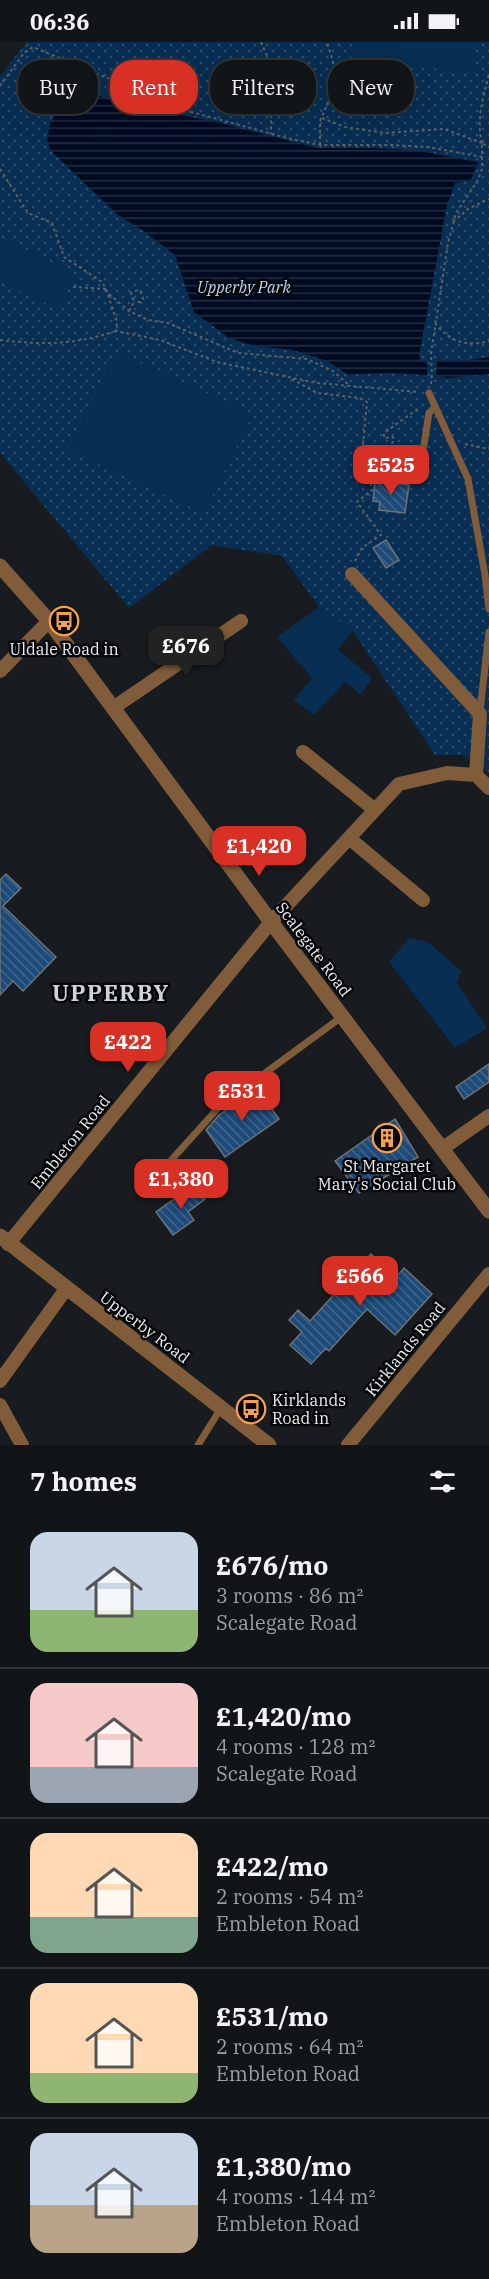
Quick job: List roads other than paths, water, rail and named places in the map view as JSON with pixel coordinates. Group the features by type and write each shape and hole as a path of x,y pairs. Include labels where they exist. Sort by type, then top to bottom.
{"street":[{"name":"Scalegate Road","path":"0,566 49,621 271,922 489,1211"},
{"path":"352,574 480,714 476,775 489,788"},
{"path":"0,671 49,621"},
{"path":"113,708 242,621"},
{"path":"303,752 375,810"},
{"name":"Embleton Road","path":"4,1240 271,922 399,784 447,774 476,775"},
{"path":"349,838 423,900"},
{"path":"442,1148 489,1116"},
{"name":"Upperby Road","path":"4,1240 269,1445"},
{"name":"Kirklands Road","path":"348,1445 489,1274"},
{"path":"0,1381 66,1289"},
{"path":"0,1405 22,1445"}],"lane":[{"path":"429,393 468,479 489,609"},
{"path":"386,468 399,467 416,474 420,471 429,412 435,407"},
{"path":"480,714 489,632"},
{"path":"147,1186 220,1106 343,1016"},
{"path":"198,1445 220,1408"}],"place":[{"name":"Uldale Road in","path":"64,621"},
{"name":"St Margaret Mary's Social Club","path":"387,1138"},
{"name":"Kirklands Road in","path":"251,1409"}],"district":[{"name":"UPPERBY","path":"111,992"}],"park label":[{"name":"Upperby Park","path":"244,287"}]}
